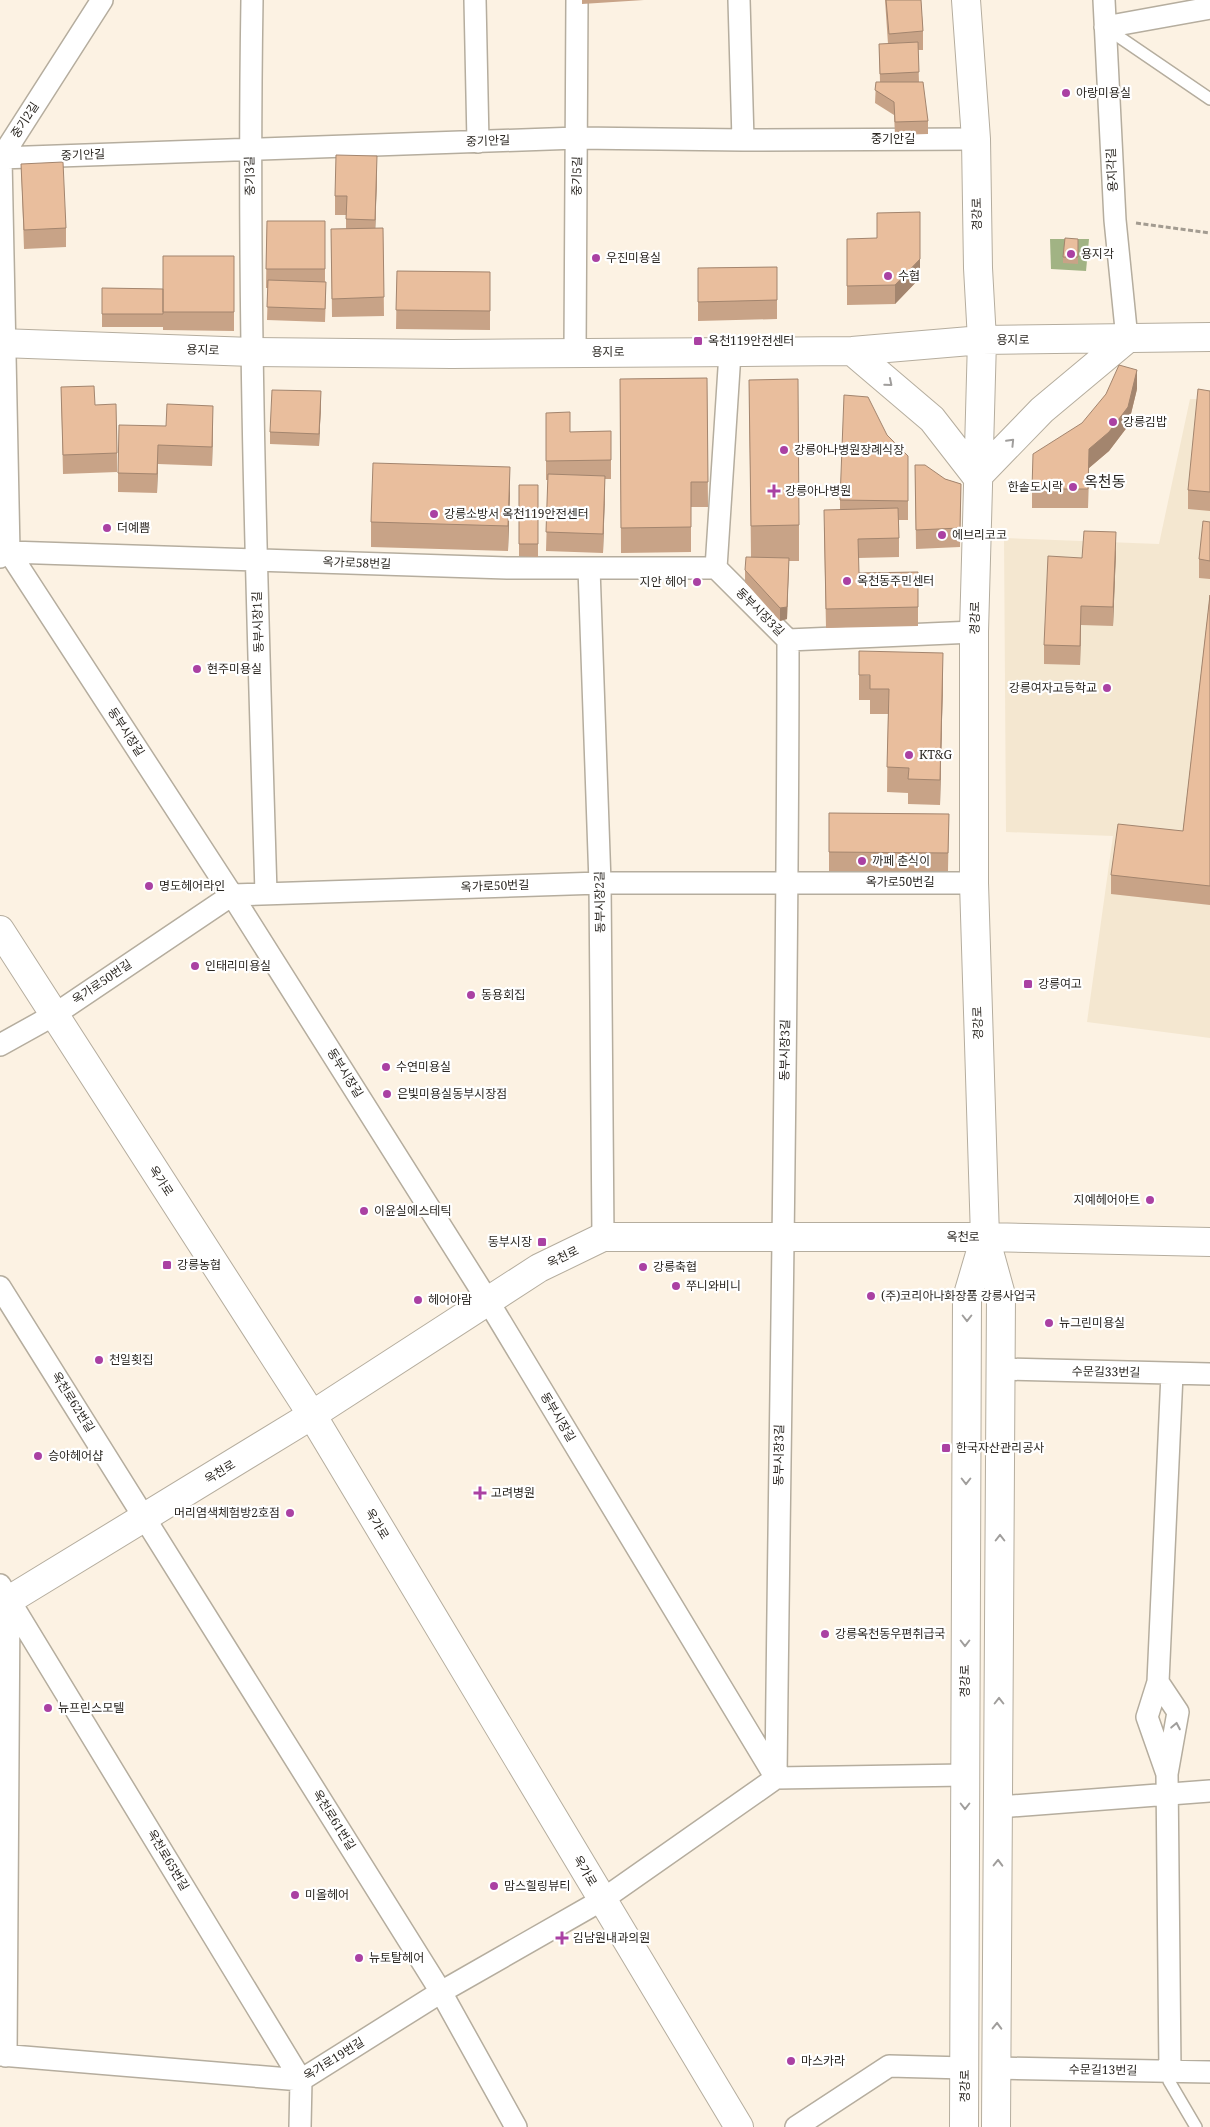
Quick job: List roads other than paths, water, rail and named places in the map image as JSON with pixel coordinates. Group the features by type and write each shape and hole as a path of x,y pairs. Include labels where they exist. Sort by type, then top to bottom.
{"street":[{"name":"중기2길","path":"0,158 102,0"},
{"name":"중기3길","path":"252,0 250,149 252,352"},
{"path":"475,0 478,142"},
{"name":"중기5길","path":"575,352 577,0"},
{"path":"739,0 743,140"},
{"name":"경강로","path":"966,0 976,139 978,268 982,340 974,632 974,883 985,1237 1002,1294 996,2127"},
{"name":"용지각길","path":"1104,0 1115,220 1127,339"},
{"path":"1105,27 1210,8"},
{"name":"중기안길","path":"0,158 577,138 743,140 976,139"},
{"path":"0,158 5,555"},
{"name":"용지로","path":"2,345 252,352 452,354 730,352 852,351 982,340 1127,339 1210,336"},
{"path":"852,351 932,419 977,477 1042,410 1127,339"},
{"name":"동부시장1길","path":"252,352 266,893"},
{"path":"716,568 730,352"},
{"name":"옥가로58번길","path":"5,555 507,568 716,568"},
{"name":"동부시장길","path":"5,555 232,895 488,1301 776,1778"},
{"name":"동부시장2길","path":"589,568 600,883 603,1237"},
{"name":"동부시장3길","path":"716,568 788,640 788,882 781,1238 776,1778"},
{"path":"788,640 974,632"},
{"name":"옥가로50번길","path":"0,1045 54,1015 232,895 600,883 974,883"},
{"name":"옥가로","path":"0,930 312,1415 739,2127"},
{"name":"옥천로","path":"3,1595 145,1517 312,1415 539,1268 603,1237 985,1237 1210,1242"},
{"name":"경강로","path":"964,2127 967,1298 985,1237"},
{"name":"옥천로62번길","path":"0,1287 145,1517"},
{"name":"수문길33번길","path":"1001,1369 1210,1374"},
{"path":"1167,1774 1147,1717 1158,1682 1172,1374"},
{"name":"옥천로61번길","path":"145,1517 442,1992 516,2127"},
{"path":"3,1595 3,2056"},
{"name":"옥천로65번길","path":"3,1595 302,2080"},
{"path":"1158,1682 1178,1712 1167,1774 1170,2072"},
{"path":"776,1778 965,1775"},
{"name":"옥가로19번길","path":"3,2056 302,2080 442,1992 602,1900 776,1778"},
{"path":"999,1807 1210,1791"},
{"path":"796,2127 889,2066 965,2068"},
{"name":"수문길13번길","path":"996,2068 1210,2072"},
{"path":"300,2127 302,2080"}],"lane":[{"path":"1105,27 1210,99"},
{"path":"1170,2072 1169,2081 1196,2127"}],"place":[{"name":"아랑미용실","path":"1066,93"},
{"name":"용지각","path":"1071,254"},
{"name":"우진미용실","path":"596,258"},
{"name":"수협","path":"888,276"},
{"name":"옥천119안전센터","path":"698,341"},
{"name":"강릉김밥","path":"1113,422"},
{"name":"강릉아나병원장례식장","path":"784,450"},
{"name":"한솥도시락","path":"1073,487"},
{"name":"강릉아나병원","path":"774,491"},
{"name":"강릉소방서 옥천119안전센터","path":"434,514"},
{"name":"더예쁨","path":"107,528"},
{"name":"에브리코코","path":"942,535"},
{"name":"옥천동주민센터","path":"847,581"},
{"name":"지안 헤어","path":"697,582"},
{"name":"현주미용실","path":"197,669"},
{"name":"강릉여자고등학교","path":"1107,688"},
{"name":"KT&G","path":"909,755"},
{"name":"까페 춘식이","path":"862,861"},
{"name":"명도헤어라인","path":"149,886"},
{"name":"인태리미용실","path":"195,966"},
{"name":"강릉여고","path":"1028,984"},
{"name":"동용회집","path":"471,995"},
{"name":"수연미용실","path":"386,1067"},
{"name":"은빛미용실동부시장점","path":"387,1094"},
{"name":"지예헤어아트","path":"1150,1200"},
{"name":"이윤실에스테틱","path":"364,1211"},
{"name":"동부시장","path":"542,1242"},
{"name":"강릉농협","path":"167,1265"},
{"name":"강릉축협","path":"643,1267"},
{"name":"쭈니와비니","path":"676,1286"},
{"name":"(주)코리아나화장품 강릉사업국","path":"871,1296"},
{"name":"헤어아람","path":"418,1300"},
{"name":"뉴그린미용실","path":"1049,1323"},
{"name":"천일횟집","path":"99,1360"},
{"name":"한국자산관리공사","path":"946,1448"},
{"name":"승아헤어샵","path":"38,1456"},
{"name":"고려병원","path":"480,1493"},
{"name":"머리염색체험방2호점","path":"290,1513"},
{"name":"강릉옥천동우편취급국","path":"825,1634"},
{"name":"뉴프린스모텔","path":"48,1708"},
{"name":"맘스힐링뷰티","path":"494,1886"},
{"name":"미올헤어","path":"295,1895"},
{"name":"김남원내과의원","path":"562,1938"},
{"name":"뉴토탈헤어","path":"359,1958"},
{"name":"마스카라","path":"791,2061"}],"district":[{"name":"옥천동","path":"1105,482"}]}
